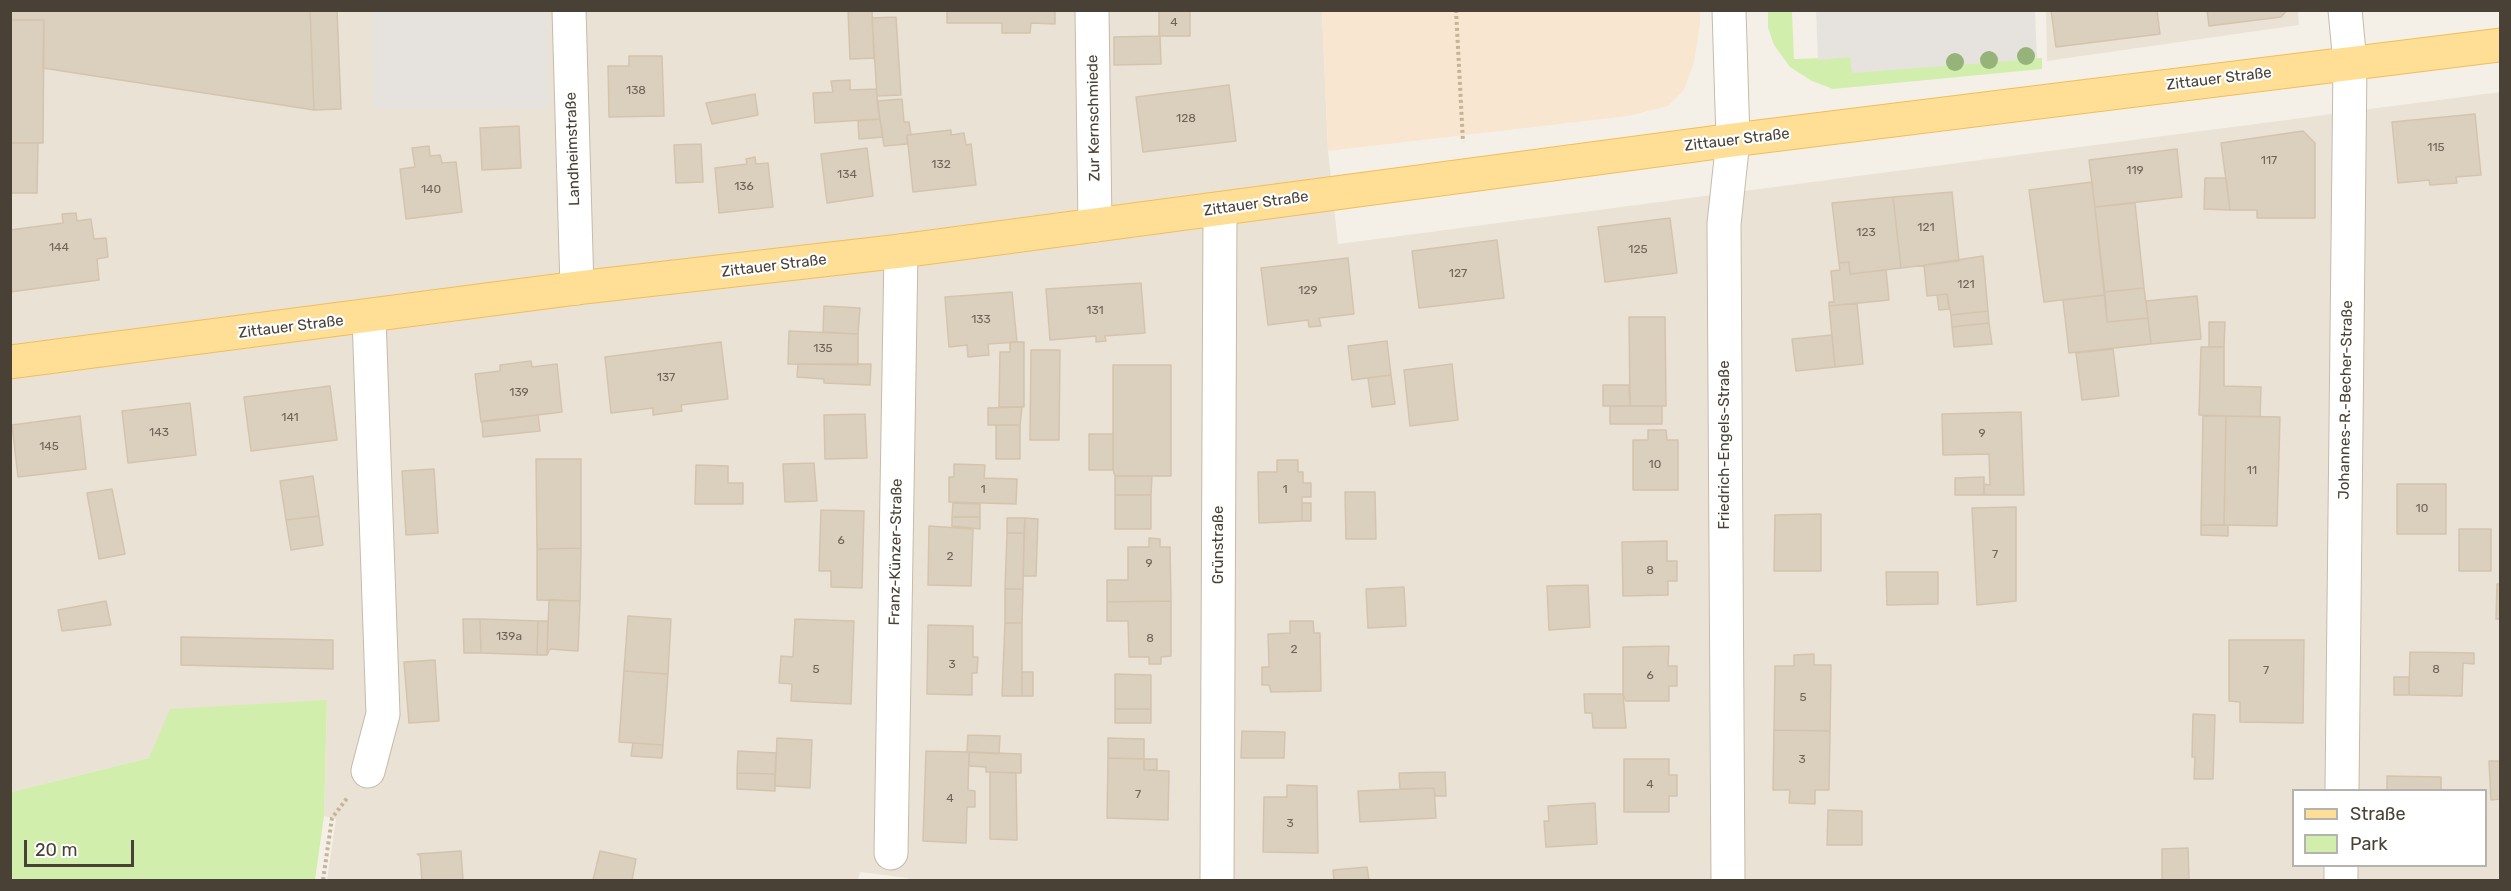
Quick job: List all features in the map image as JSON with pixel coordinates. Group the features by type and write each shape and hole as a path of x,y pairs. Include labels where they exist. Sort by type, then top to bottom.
{"main road":[{"name":"Zittauer Straße","path":"10,363 577,288 901,251 1733,140 2500,45"}],"street":[{"name":"Landheimstraße","path":"569,10 577,288"},
{"name":"Zur Kernschmiede","path":"1092,10 1095,225"},
{"name":"Friedrich-Engels-Straße","path":"1728,880 1724,224 1733,140 1729,10"},
{"name":"Johannes-R.-Becher-Straße","path":"2342,789 2350,63 2345,10"},
{"name":"Grünstraße","path":"1217,880 1220,209"},
{"name":"Franz-Künzer-Straße","path":"891,853 901,251"},
{"path":"368,771 383,714 369,317"}],"path":[{"path":"1456,10 1465,176"},
{"path":"323,880 332,818 368,771"}],"shaded area":[{"path":"10,11 1322,11 1328,151 1338,244 2500,92 2500,880 909,880 908,878 860,872 858,880 327,880 336,819 324,816 327,701 149,758 11,792"},
{"path":"372,11 548,11 548,108 373,108"},
{"path":"1322,11 1700,11 1694,63 1684,90 1668,106 1628,116 1328,151"},
{"path":"1816,11 2035,11 2037,59 1852,73 1850,57 1818,60"},
{"path":"2046,11 2298,11 2299,25 2047,61"}],"green space":[{"path":"1768,11 1792,11 1794,59 2042,58 2042,69 1833,89 1812,81 1790,67 1774,45 1768,28"},
{"path":"327,700 324,816 315,880 11,880 11,792 149,758 170,709"}],"building":[{"path":"10,10 310,10 314,110 43,68 44,20 10,20"},
{"path":"310,10 337,10 341,109 314,110"},
{"path":"848,10 872,10 874,58 850,59"},
{"path":"947,10 1055,10 1055,24 1031,23 1030,33 1002,33 1002,23 947,23"},
{"path":"1159,10 1190,10 1190,36 1159,36"},
{"path":"2051,10 2157,10 2160,34 2056,47"},
{"path":"2207,10 2287,10 2281,17 2209,26"},
{"path":"896,17 901,95 877,96 872,18"},
{"path":"10,20 44,20 43,143 10,143"},
{"path":"1160,36 1161,64 1114,65 1114,37"},
{"path":"629,56 662,56 664,116 609,117 608,66 629,66"},
{"path":"850,80 850,90 876,89 880,119 815,123 813,93 833,92 831,81"},
{"path":"1229,85 1236,141 1143,152 1136,97"},
{"path":"755,94 758,115 712,124 706,103"},
{"path":"902,99 904,122 909,122 911,135 907,135 907,144 884,146 877,101"},
{"path":"2475,114 2481,175 2456,177 2457,183 2430,185 2429,180 2398,183 2392,122"},
{"path":"880,119 883,137 859,139 858,121"},
{"path":"519,126 521,168 482,170 480,128"},
{"path":"951,130 951,135 964,133 966,145 971,144 976,185 913,192 907,135"},
{"path":"2303,131 2315,143 2315,218 2257,218 2257,210 2230,210 2221,143"},
{"path":"10,143 38,143 37,193 10,193"},
{"path":"701,144 703,182 676,183 674,145"},
{"path":"429,146 430,156 440,155 442,163 456,162 462,212 406,219 400,169 415,167 412,148"},
{"path":"867,148 873,196 827,203 821,154"},
{"path":"2177,149 2182,197 2095,207 2089,160"},
{"path":"755,157 756,164 768,163 773,207 719,213 715,168 747,164 746,159"},
{"path":"2205,178 2226,178 2230,210 2204,209"},
{"path":"2092,182 2105,295 2044,302 2029,190"},
{"path":"1952,192 1959,261 1901,268 1893,197"},
{"path":"1893,197 1901,268 1850,274 1849,262 1839,263 1832,203"},
{"path":"2135,203 2144,288 2104,292 2095,207"},
{"path":"76,213 77,221 91,219 94,239 106,238 108,257 97,259 99,280 10,292 10,230 63,223 62,214"},
{"path":"1670,218 1677,273 1605,282 1598,227"},
{"path":"1497,240 1504,298 1419,308 1412,251"},
{"path":"1983,256 1988,311 1951,315 1947,294 1927,296 1924,265"},
{"path":"1348,258 1354,314 1319,318 1321,326 1309,327 1308,320 1268,325 1261,268"},
{"path":"1849,262 1850,274 1886,270 1889,300 1829,306 1829,302 1834,302 1831,271 1840,270 1839,263"},
{"path":"1141,283 1145,333 1105,336 1106,341 1096,342 1096,336 1050,340 1046,289"},
{"path":"2144,288 2148,318 2107,322 2104,292"},
{"path":"1012,292 1017,342 988,344 989,355 968,357 967,345 949,347 945,297"},
{"path":"1947,294 1949,309 1939,310 1937,295"},
{"path":"2105,295 2107,322 2148,318 2151,344 2069,353 2063,300"},
{"path":"2197,296 2201,339 2151,344 2146,301"},
{"path":"1857,303 1863,364 1835,367 1829,306"},
{"path":"824,306 860,308 858,334 823,332"},
{"path":"1988,311 1989,323 1952,327 1951,315"},
{"path":"1629,317 1665,317 1666,406 1630,406"},
{"path":"2209,322 2225,322 2224,347 2209,347"},
{"path":"1989,323 1992,344 1954,347 1952,327"},
{"path":"789,331 858,334 858,365 788,364"},
{"path":"1832,335 1835,367 1796,371 1792,339"},
{"path":"1387,341 1391,375 1352,380 1348,346"},
{"path":"721,342 728,399 681,405 682,411 653,415 653,408 611,413 605,357"},
{"path":"1010,342 1024,342 1024,407 999,407 1000,352 1010,352"},
{"path":"2201,347 2224,347 2224,386 2261,387 2260,417 2199,415"},
{"path":"2113,349 2119,396 2082,400 2076,353"},
{"path":"1031,350 1060,350 1059,440 1030,440"},
{"path":"531,361 532,367 557,364 562,412 481,422 475,374 500,371 500,365"},
{"path":"798,364 871,364 870,385 824,383 824,379 797,377"},
{"path":"1452,364 1458,420 1410,426 1404,370"},
{"path":"1113,365 1171,365 1171,476 1115,476 1113,470"},
{"path":"1391,375 1395,404 1372,407 1368,378"},
{"path":"1603,385 1629,385 1630,406 1603,406"},
{"path":"330,386 337,440 251,451 244,397"},
{"path":"190,403 196,455 128,463 122,411"},
{"path":"1610,406 1662,406 1662,424 1610,424"},
{"path":"1022,407 1020,425 988,425 988,408"},
{"path":"2021,412 2024,495 1984,495 1984,484 1990,485 1989,454 1943,455 1942,414"},
{"path":"865,414 867,458 825,459 824,415"},
{"path":"538,415 540,431 483,437 482,421"},
{"path":"80,416 86,469 18,477 12,425"},
{"path":"2203,416 2226,416 2224,525 2201,525"},
{"path":"2226,416 2280,417 2277,526 2224,525"},
{"path":"996,425 1020,425 1020,459 996,459"},
{"path":"1648,430 1666,430 1667,440 1678,440 1678,490 1633,490 1633,440 1648,440"},
{"path":"1089,434 1113,434 1113,470 1089,470"},
{"path":"536,459 581,459 581,548 537,549"},
{"path":"1277,460 1298,460 1298,472 1303,472 1303,483 1311,483 1311,497 1302,497 1302,521 1259,523 1258,472 1277,472"},
{"path":"814,463 817,501 785,502 783,464"},
{"path":"954,464 985,465 984,478 1017,479 1016,504 949,502 949,477 954,477"},
{"path":"696,465 728,466 728,483 743,483 743,504 695,504"},
{"path":"434,469 438,533 406,535 402,471"},
{"path":"313,476 319,516 286,520 280,481"},
{"path":"1115,476 1152,476 1151,495 1115,495"},
{"path":"1984,477 1984,495 1955,495 1955,478"},
{"path":"2397,484 2446,484 2446,534 2397,534"},
{"path":"112,489 125,554 99,559 87,493"},
{"path":"1345,492 1375,492 1376,539 1346,539"},
{"path":"1115,495 1151,495 1151,529 1115,529"},
{"path":"953,503 980,504 980,517 952,517"},
{"path":"1302,503 1311,503 1311,521 1302,521"},
{"path":"2016,507 2016,601 1977,605 1972,508"},
{"path":"821,510 864,511 862,588 831,587 831,571 819,571"},
{"path":"1821,514 1821,571 1774,571 1775,515"},
{"path":"319,516 323,545 291,550 286,520"},
{"path":"952,517 980,517 980,529 952,526"},
{"path":"1007,518 1025,518 1024,533 1007,533"},
{"path":"1025,518 1038,519 1036,576 1023,576"},
{"path":"2201,525 2228,525 2228,536 2201,535"},
{"path":"929,526 973,529 971,586 928,585"},
{"path":"2459,529 2491,529 2491,571 2459,571"},
{"path":"1007,533 1024,533 1023,589 1005,589"},
{"path":"1149,538 1160,539 1160,547 1170,547 1171,601 1107,602 1107,580 1128,580 1128,547 1149,547"},
{"path":"1667,541 1667,561 1677,561 1677,581 1668,581 1668,595 1623,596 1622,542"},
{"path":"581,548 580,601 537,600 537,549"},
{"path":"1886,572 1938,572 1938,604 1887,605"},
{"path":"2497,584 2500,584 2500,619 2496,619"},
{"path":"1588,585 1590,627 1549,630 1547,586"},
{"path":"1404,587 1406,626 1368,628 1366,589"},
{"path":"1005,589 1023,589 1022,623 1005,623"},
{"path":"549,600 580,601 578,651 550,649 547,655"},
{"path":"106,601 111,625 62,631 58,610"},
{"path":"1171,601 1171,656 1161,657 1161,664 1149,664 1149,657 1129,657 1128,621 1107,621 1107,602"},
{"path":"628,616 671,619 668,674 624,671"},
{"path":"463,619 480,619 481,653 464,653"},
{"path":"480,619 538,621 537,655 481,653"},
{"path":"795,619 854,621 851,704 791,701 792,684 779,683 781,656 793,657"},
{"path":"538,621 548,621 547,655 537,655"},
{"path":"1290,621 1313,621 1314,633 1320,633 1321,691 1271,692 1269,685 1262,685 1262,667 1269,667 1268,634 1290,633"},
{"path":"1005,623 1022,623 1022,696 1002,696"},
{"path":"928,625 973,626 973,657 978,657 977,673 972,673 972,695 927,694"},
{"path":"181,637 333,640 333,669 181,665"},
{"path":"2229,640 2304,640 2303,723 2240,722 2240,702 2229,701"},
{"path":"1669,646 1668,666 1677,666 1677,686 1669,686 1669,701 1626,701 1623,694 1623,647"},
{"path":"2410,652 2474,653 2474,664 2463,663 2462,696 2409,695"},
{"path":"1814,654 1814,665 1831,665 1830,731 1774,730 1775,666 1794,666 1794,655"},
{"path":"435,660 439,721 409,723 404,662"},
{"path":"624,671 668,674 663,745 619,742"},
{"path":"1022,672 1033,672 1033,696 1022,696"},
{"path":"1115,674 1151,675 1151,709 1115,709"},
{"path":"2394,677 2409,677 2409,695 2394,695"},
{"path":"1584,694 1623,694 1626,728 1593,728 1592,713 1585,713"},
{"path":"1115,709 1151,709 1151,723 1115,723"},
{"path":"2193,714 2215,715 2213,779 2194,779"},
{"path":"1774,730 1830,731 1829,790 1815,790 1815,804 1789,803 1790,790 1773,790"},
{"path":"1242,731 1285,732 1284,758 1241,758"},
{"path":"968,735 1000,736 999,754 967,752"},
{"path":"777,738 812,740 810,788 775,786"},
{"path":"1108,738 1144,739 1144,759 1108,758"},
{"path":"633,743 663,745 662,758 631,756"},
{"path":"738,751 776,753 775,774 737,773"},
{"path":"926,751 969,752 968,790 975,791 975,807 967,807 966,843 923,841"},
{"path":"969,752 1021,754 1021,773 986,772 986,767 969,766"},
{"path":"1108,758 1144,759 1144,770 1169,771 1168,820 1107,818"},
{"path":"1144,759 1157,759 1157,770 1144,770"},
{"path":"1624,759 1669,759 1669,775 1677,775 1677,796 1669,796 1669,812 1624,812"},
{"path":"2489,761 2500,761 2500,799 2491,800"},
{"path":"990,772 1016,773 1017,840 990,839"},
{"path":"1445,772 1446,796 1435,796 1434,788 1400,789 1399,773"},
{"path":"737,773 775,774 775,791 737,789"},
{"path":"2387,776 2441,777 2441,789 2387,789"},
{"path":"1287,785 1317,786 1318,853 1263,852 1264,797 1287,797"},
{"path":"1434,788 1436,818 1360,822 1358,791"},
{"path":"1595,803 1597,844 1546,847 1544,821 1549,821 1548,806"},
{"path":"1828,810 1862,811 1862,845 1827,845"},
{"path":"2188,848 2189,880 2162,880 2162,849"},
{"path":"461,851 463,880 422,880 420,856 417,854"},
{"path":"600,851 636,859 632,880 593,880"},
{"path":"1367,867 1369,880 1334,880 1333,870"}]}
